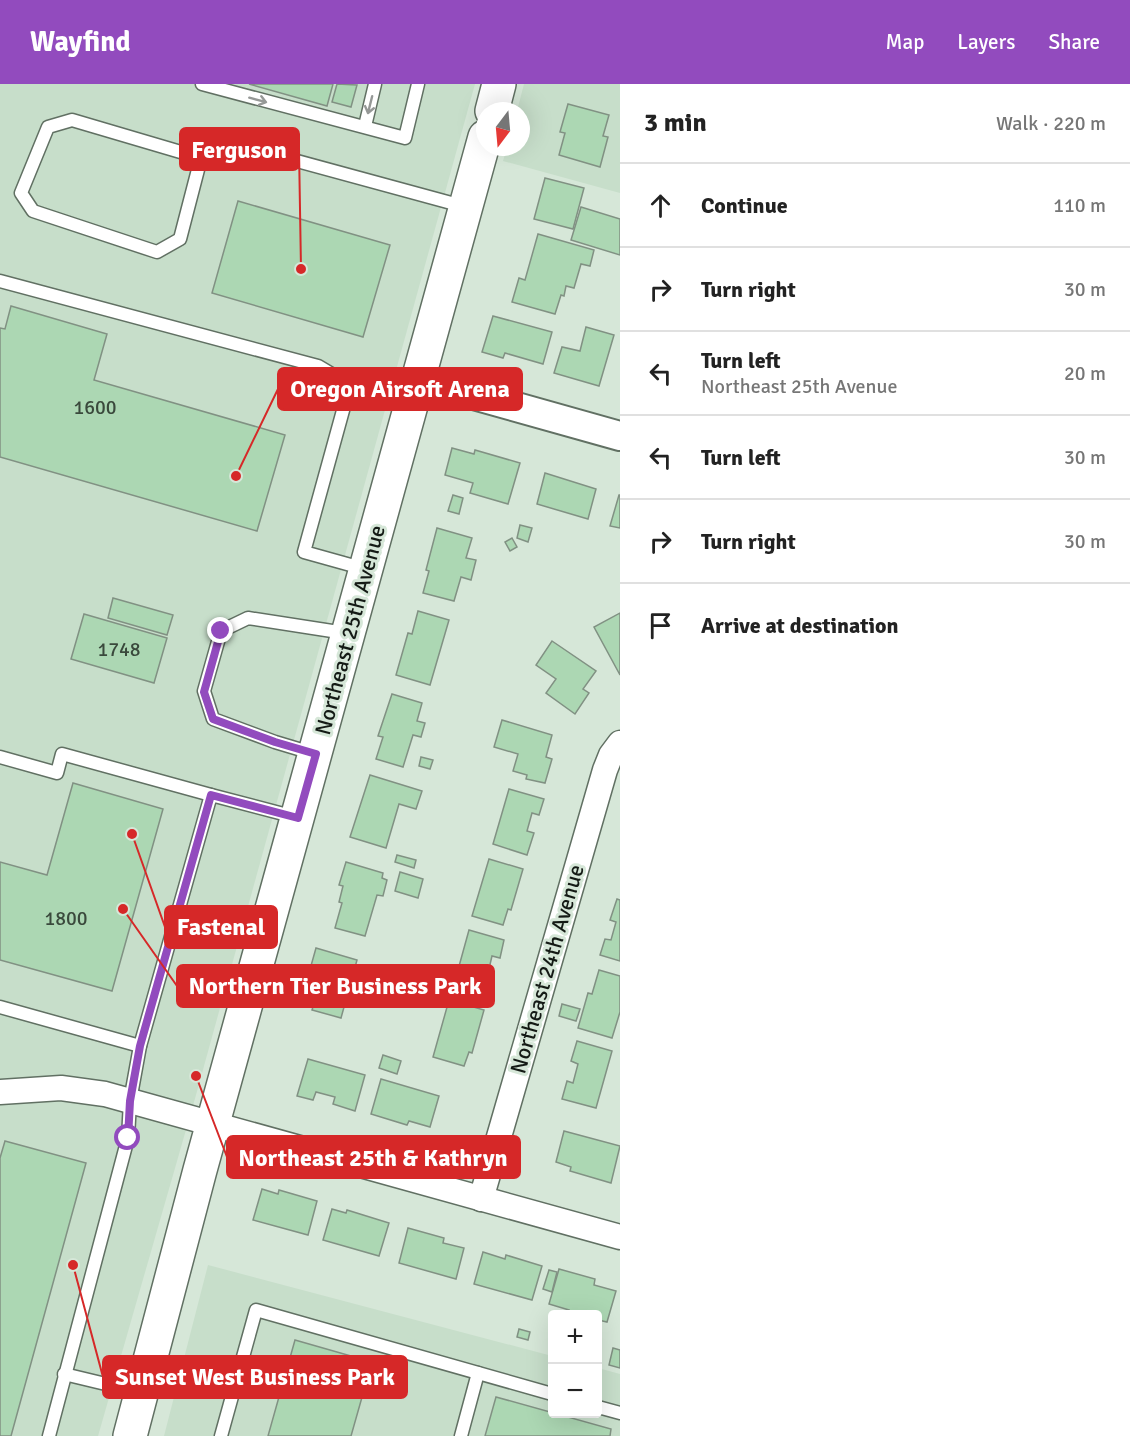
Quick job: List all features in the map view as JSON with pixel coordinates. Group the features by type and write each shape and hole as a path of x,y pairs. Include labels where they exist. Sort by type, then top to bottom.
{"main road":[{"path":"494,102 499,84"},
{"name":"Northeast 25th Avenue","path":"130,1436 213,1123 480,156"}],"street":[{"path":"416,391 620,436"},
{"name":"Northeast 24th Avenue","path":"481,1198 605,770 620,742"},
{"path":"0,1092 61,1088 105,1094 620,1237"}],"lane":[{"path":"202,84 405,138 418,84"},
{"path":"365,126 375,84"},
{"path":"201,158 180,239 157,252 33,211 21,193 48,127 72,120 201,158 238,145 467,207"},
{"path":"0,281 318,366 350,385 416,391"},
{"path":"350,385 304,552 367,569"},
{"path":"316,754 275,742 213,719 204,692 221,631 248,618 349,634"},
{"path":"0,757 57,773 62,754 298,818"},
{"path":"50,1436 64,1374 128,1138 130,1101 140,1046 211,795"},
{"path":"0,1007 140,1046"},
{"path":"221,1436 256,1310 548,1393"},
{"path":"461,1436 478,1373"},
{"path":"64,1374 142,1393"},
{"path":"602,1408 620,1413"}],"shaded area":[{"path":"0,84 475,84 196,1095 98,1436 0,1436"},
{"path":"524,84 620,84 620,193 503,161 504,156 530,156 530,102 519,102"},
{"path":"208,1265 548,1355 548,1418 602,1418 602,1369 620,1374 620,1436 164,1436"}],"building":[{"path":"249,84 333,84 327,106"},
{"path":"337,84 357,85 351,107 332,102"},
{"path":"568,104 609,115 603,136 608,137 600,167 559,155 565,133 560,132"},
{"path":"545,178 584,188 573,229 534,219"},
{"path":"238,201 390,245 363,337 212,293"},
{"path":"581,207 620,219 620,255 571,240"},
{"path":"538,234 594,250 590,266 581,264 574,288 566,286 555,314 512,302 519,278 525,280"},
{"path":"11,306 107,334 94,380 285,435 257,531 0,457 0,328 5,329"},
{"path":"493,316 552,332 543,364 505,353 503,358 482,352"},
{"path":"586,327 614,335 599,386 554,373 562,347 580,351"},
{"path":"452,448 474,454 475,450 520,463 508,504 470,493 473,483 445,475"},
{"path":"545,473 596,489 588,519 537,504"},
{"path":"453,495 463,498 459,514 448,511"},
{"path":"620,495 620,528 610,526"},
{"path":"520,525 532,528 528,542 517,538"},
{"path":"437,528 472,538 466,558 476,560 471,580 461,577 454,601 423,593 429,571 426,570"},
{"path":"512,538 517,547 510,551 505,542"},
{"path":"113,598 173,615 167,635 108,618"},
{"path":"418,611 449,620 430,685 396,675 408,633 412,634"},
{"path":"620,613 620,675 594,627"},
{"path":"84,614 167,638 154,683 71,659"},
{"path":"552,641 596,671 583,689 589,693 575,714 546,693 556,679 536,665"},
{"path":"392,694 422,703 417,721 425,723 421,737 413,735 403,767 376,759 383,737 378,736"},
{"path":"502,720 552,735 546,757 552,759 545,783 526,779 527,775 513,771 518,754 494,747"},
{"path":"421,757 433,760 430,769 419,766"},
{"path":"370,775 422,791 416,809 399,804 386,848 350,837"},
{"path":"73,783 163,809 112,991 0,960 0,862 47,875"},
{"path":"509,789 544,799 539,815 532,813 527,831 534,833 527,855 493,844"},
{"path":"397,855 416,860 414,868 395,862"},
{"path":"489,859 523,869 511,910 508,909 503,925 472,916"},
{"path":"346,862 383,873 382,878 387,880 383,896 377,895 365,936 335,928 342,903 339,902 343,886 339,885"},
{"path":"400,872 423,879 418,898 395,891"},
{"path":"617,899 620,900 620,961 600,955 605,939 611,940 616,922 610,920"},
{"path":"469,930 504,940 500,958 492,956 488,973 494,975 488,997 453,988"},
{"path":"316,948 357,960 341,1018 312,1010 320,984 307,980"},
{"path":"599,970 620,976 620,1012 612,1038 578,1028 588,993 592,994"},
{"path":"449,1000 484,1010 472,1053 469,1052 464,1066 433,1057"},
{"path":"562,1004 580,1009 576,1021 559,1016"},
{"path":"577,1041 612,1051 596,1108 562,1099 567,1081 573,1083 578,1064 571,1061"},
{"path":"383,1055 401,1061 397,1074 379,1068"},
{"path":"308,1059 365,1075 355,1111 333,1104 335,1097 316,1092 313,1100 297,1096"},
{"path":"381,1079 439,1096 430,1127 409,1121 407,1125 371,1114"},
{"path":"564,1131 620,1146 611,1183 570,1171 571,1167 556,1162"},
{"path":"5,1141 86,1163 11,1436 0,1436 0,1158"},
{"path":"262,1189 278,1194 279,1190 317,1201 308,1235 253,1220"},
{"path":"332,1209 346,1213 347,1210 389,1223 379,1256 323,1240"},
{"path":"408,1228 444,1238 443,1243 464,1248 456,1279 399,1263"},
{"path":"483,1252 505,1259 506,1255 542,1266 532,1300 474,1284"},
{"path":"559,1269 595,1279 594,1285 616,1291 607,1322 602,1321 602,1310 569,1310 549,1304"},
{"path":"549,1270 557,1272 552,1292 543,1289"},
{"path":"519,1329 530,1332 528,1340 517,1337"},
{"path":"295,1340 372,1362 351,1436 268,1436"},
{"path":"613,1348 620,1350 620,1368 609,1365"},
{"path":"496,1397 548,1411 548,1418 571,1418 611,1429 610,1436 485,1436"}],"place":[{"name":"Ferguson","path":"301,269"},
{"name":"Oregon Airsoft Arena","path":"236,476"},
{"name":"Fastenal","path":"132,834"},
{"name":"Northern Tier Business Park","path":"123,909"},
{"name":"Northeast 25th & Kathryn","path":"196,1076"},
{"name":"Sunset West Business Park","path":"73,1265"}],"route":[{"path":"128,1138 130,1101 140,1046 211,795 298,818 316,754 275,742 213,719 204,692 221,631"}]}
